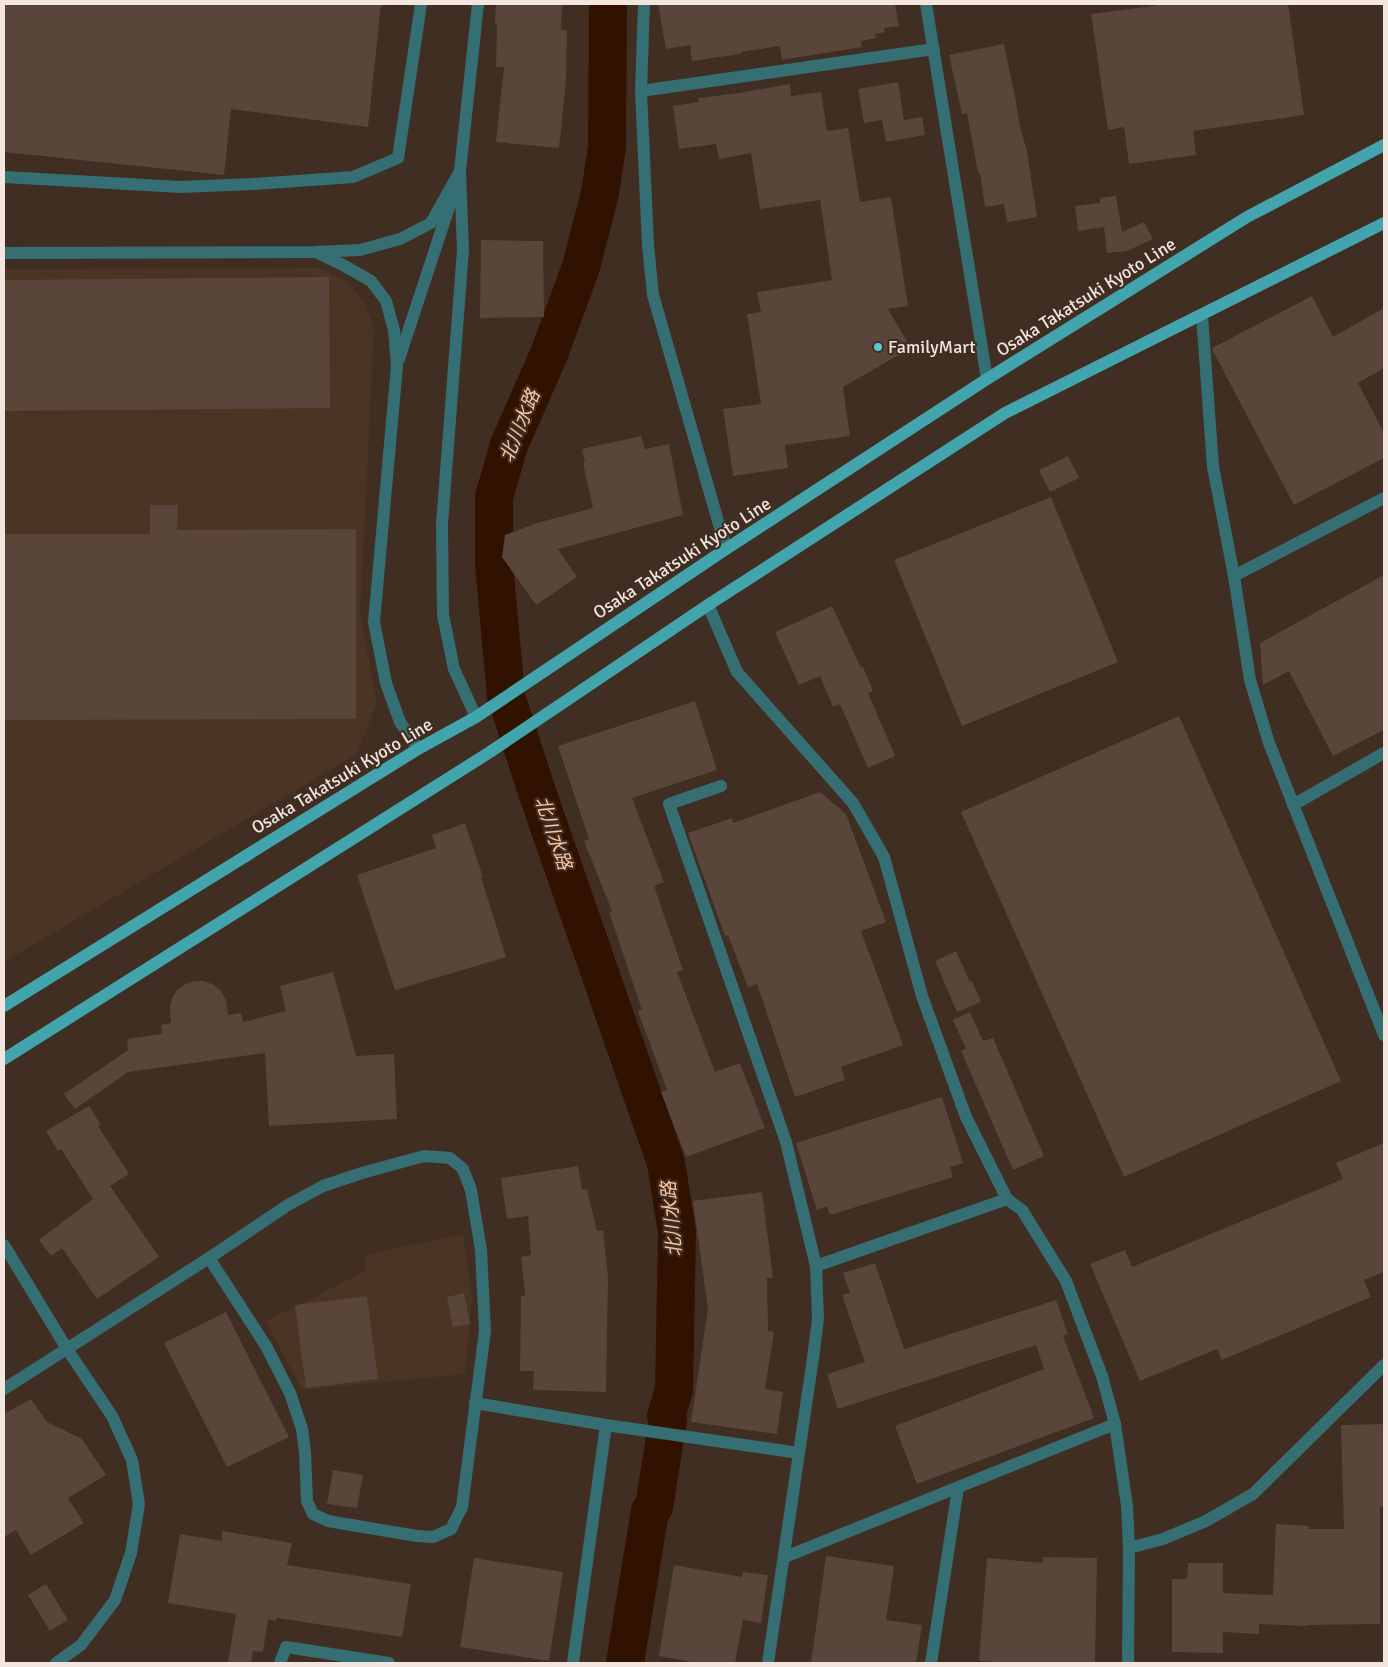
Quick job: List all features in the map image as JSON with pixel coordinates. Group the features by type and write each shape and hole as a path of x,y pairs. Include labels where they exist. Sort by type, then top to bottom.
{"main road":[{"name":"Osaka Takatsuki Kyoto Line","path":"4,1006 418,749 481,714 532,678 986,378 1247,217 1384,145"},
{"path":"4,1059 490,752 708,605 1005,413 1202,316 1384,223"}],"street":[{"path":"4,177 181,187 353,177 398,158 421,4"},
{"path":"478,4 460,171 463,250 442,524 442,615 454,669 481,714"},
{"path":"644,4 641,91 648,245 653,295 726,550"},
{"path":"926,4 986,378"},
{"path":"641,91 934,50"},
{"path":"4,253 316,252 360,250 400,239 431,222 460,171"},
{"path":"396,366 460,171"},
{"path":"316,252 371,281 386,301 394,330 396,366 374,622 386,683 400,722 418,749"},
{"path":"1202,316 1213,467 1234,576 1250,680 1269,743 1380,1014 1384,1035"},
{"path":"1234,576 1384,498"},
{"path":"708,605 737,672 853,803 884,857 922,996 966,1116 1007,1199 1022,1210 1066,1281 1102,1376 1115,1424 1127,1506 1129,1548 1128,1663"},
{"path":"1293,805 1384,753"},
{"path":"721,786 670,804 786,1142 816,1266 818,1319 785,1557 768,1663"},
{"path":"4,1389 209,1258 288,1205 323,1186 424,1156 450,1158 463,1170 471,1190 481,1250 485,1331 462,1507 451,1529 433,1537 417,1536 328,1521 313,1514 307,1501 302,1429 290,1393 266,1346 209,1258"},
{"path":"816,1266 1007,1199"},
{"path":"4,1245 67,1349 112,1416 132,1460 139,1504 131,1553 115,1600 81,1645 56,1663"},
{"path":"1129,1548 1163,1539 1206,1522 1252,1494 1384,1366"},
{"path":"475,1403 606,1425 799,1453"},
{"path":"785,1557 1115,1424"},
{"path":"573,1663 606,1425"},
{"path":"931,1663 958,1488"},
{"path":"280,1663 286,1647 389,1663"}],"shaded area":[{"path":"318,268 346,280 365,304 374,329 360,613 377,703 357,754 4,962 4,269"},
{"path":"463,1234 472,1299 465,1374 302,1390 266,1321 366,1271 364,1255"}],"building":[{"path":"4,4 381,4 368,127 231,109 224,175 4,152"},
{"path":"496,4 562,4 561,30 567,30 566,80 559,148 496,142 504,67 496,67"},
{"path":"658,4 895,4 899,26 884,28 885,32 875,34 876,38 861,41 862,47 782,60 780,46 692,61 690,45 666,49"},
{"path":"1167,4 1288,4 1304,115 1193,131 1196,155 1129,164 1124,127 1108,130 1091,14"},
{"path":"1004,44 1020,127 1027,151 1037,217 1007,222 1004,204 985,207 967,113 962,114 949,55"},
{"path":"898,82 904,120 922,117 925,135 886,142 882,120 864,123 858,89"},
{"path":"790,84 791,96 821,92 827,131 848,128 860,202 891,197 908,306 888,309 911,348 843,387 850,436 785,445 788,468 733,476 723,409 761,404 747,314 761,312 757,292 832,280 820,200 760,209 751,153 719,159 716,144 679,149 673,106 699,102 698,98"},
{"path":"1116,196 1122,232 1144,222 1153,239 1127,251 1107,253 1104,227 1078,231 1075,206 1100,203 1100,198"},
{"path":"481,240 543,241 544,317 480,318"},
{"path":"329,277 330,408 4,411 4,280"},
{"path":"1312,296 1333,337 1384,308 1384,368 1358,383 1384,433 1384,458 1294,505 1212,348"},
{"path":"641,436 645,449 669,444 683,515 558,549 577,577 536,605 502,557 505,535 537,523 593,508 583,463 585,462 582,449"},
{"path":"1068,456 1079,478 1050,492 1039,470"},
{"path":"1051,497 1118,662 962,726 894,560"},
{"path":"150,505 178,505 177,530 356,529 356,719 4,720 4,534 150,534"},
{"path":"1384,575 1384,730 1333,756 1289,671 1263,685 1260,643"},
{"path":"832,606 861,668 863,667 873,691 868,693 895,756 868,768 840,704 833,707 820,676 799,685 775,632"},
{"path":"695,701 717,770 632,798 664,882 654,886 683,970 677,972 715,1072 740,1063 765,1128 686,1157 661,1092 667,1090 638,1011 642,1010 609,912 612,911 584,841 589,839 558,746"},
{"path":"1179,716 1341,1081 1124,1177 961,812"},
{"path":"820,792 846,814 886,922 861,931 903,1045 841,1067 845,1080 795,1097 757,984 748,987 728,935 725,936 688,833 732,818 733,823"},
{"path":"465,823 506,957 395,990 357,875 436,848 432,835"},
{"path":"956,951 981,1002 957,1012 935,961"},
{"path":"333,972 356,1056 394,1054 397,1119 269,1126 265,1053 128,1072 75,1109 64,1094 128,1050 127,1039 162,1034 161,1025 171,1023 170,1007 172,998 177,990 185,984 204,981 214,985 221,991 226,1000 228,1015 241,1013 243,1022 286,1011 280,986"},
{"path":"970,1012 983,1041 993,1038 1044,1156 1013,1170 961,1051 966,1049 953,1020"},
{"path":"942,1097 963,1163 950,1167 953,1177 830,1215 827,1206 817,1210 796,1143"},
{"path":"89,1106 101,1125 98,1126 129,1174 110,1186 159,1257 97,1299 62,1248 51,1256 39,1240 93,1199 61,1149 58,1151 46,1131"},
{"path":"1384,1143 1384,1272 1364,1280 1371,1297 1222,1360 1217,1349 1140,1381 1090,1264 1125,1250 1132,1267 1343,1179 1336,1163"},
{"path":"578,1166 582,1190 587,1189 597,1231 603,1230 608,1277 606,1392 533,1390 534,1371 520,1371 521,1296 525,1296 521,1257 531,1255 528,1216 507,1219 501,1178"},
{"path":"762,1192 773,1278 767,1278 768,1331 774,1332 765,1389 783,1392 777,1434 691,1422 708,1309 693,1201"},
{"path":"875,1263 904,1349 1056,1300 1068,1334 1063,1336 1094,1418 917,1484 895,1426 1044,1369 1036,1345 838,1409 827,1374 865,1362 842,1295 850,1293 843,1273"},
{"path":"464,1293 470,1324 453,1327 447,1297"},
{"path":"367,1296 378,1379 306,1388 295,1305"},
{"path":"226,1312 289,1437 227,1467 164,1343"},
{"path":"31,1399 47,1422 82,1439 106,1475 68,1498 84,1523 31,1555 16,1530 4,1537 4,1414"},
{"path":"1384,1424 1384,1506 1380,1508 1380,1624 1307,1626 1259,1624 1259,1634 1223,1632 1223,1653 1172,1652 1172,1579 1187,1579 1188,1563 1223,1563 1223,1593 1273,1595 1276,1524 1309,1526 1308,1529 1344,1529 1341,1425"},
{"path":"333,1470 363,1475 357,1508 327,1504"},
{"path":"222,1531 292,1543 287,1565 411,1584 402,1637 277,1618 276,1621 268,1619 263,1652 253,1651 251,1663 228,1663 236,1614 168,1603 180,1534 222,1541"},
{"path":"826,1556 894,1566 886,1620 922,1625 916,1663 811,1663"},
{"path":"1043,1557 1097,1558 1095,1663 979,1661 987,1558 1043,1563"},
{"path":"474,1558 563,1572 549,1661 460,1647"},
{"path":"674,1565 742,1577 743,1572 768,1575 761,1623 743,1620 735,1663 698,1663 659,1656"},
{"path":"46,1584 68,1620 50,1631 28,1595"}],"waterway":[{"name":"北川水路","path":"608,4 607,147 600,193 581,267 549,354 509,445 494,497 494,564 506,696 537,792 666,1163 677,1232 674,1390 666,1416 668,1420 654,1507 650,1511 625,1663"}],"place":[{"name":"FamilyMart","path":"878,347"}]}
